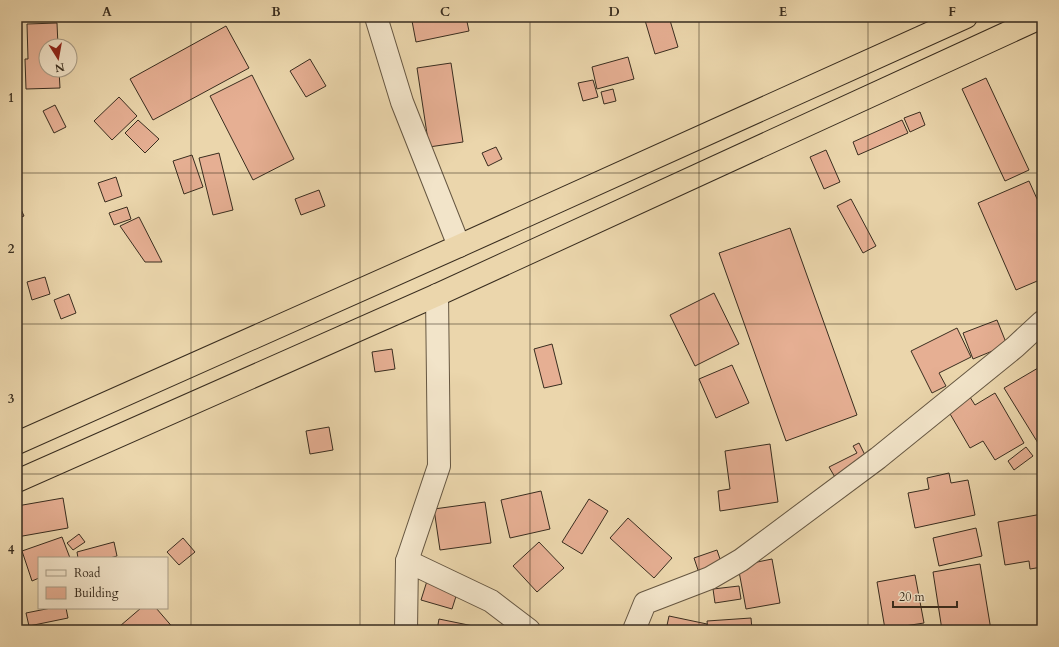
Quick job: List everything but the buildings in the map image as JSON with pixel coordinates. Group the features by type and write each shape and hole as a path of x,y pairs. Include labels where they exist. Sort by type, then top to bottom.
{"highway":[{"path":"17,443 459,246 966,17"},
{"path":"17,481 437,295 1042,17"}],"street":[{"path":"376,17 402,102 459,246"},
{"path":"406,630 407,560 439,466 437,295"},
{"path":"634,630 645,602 710,578 741,560 878,458 1015,347 1042,322"},
{"path":"407,560 491,601 530,630"}]}
